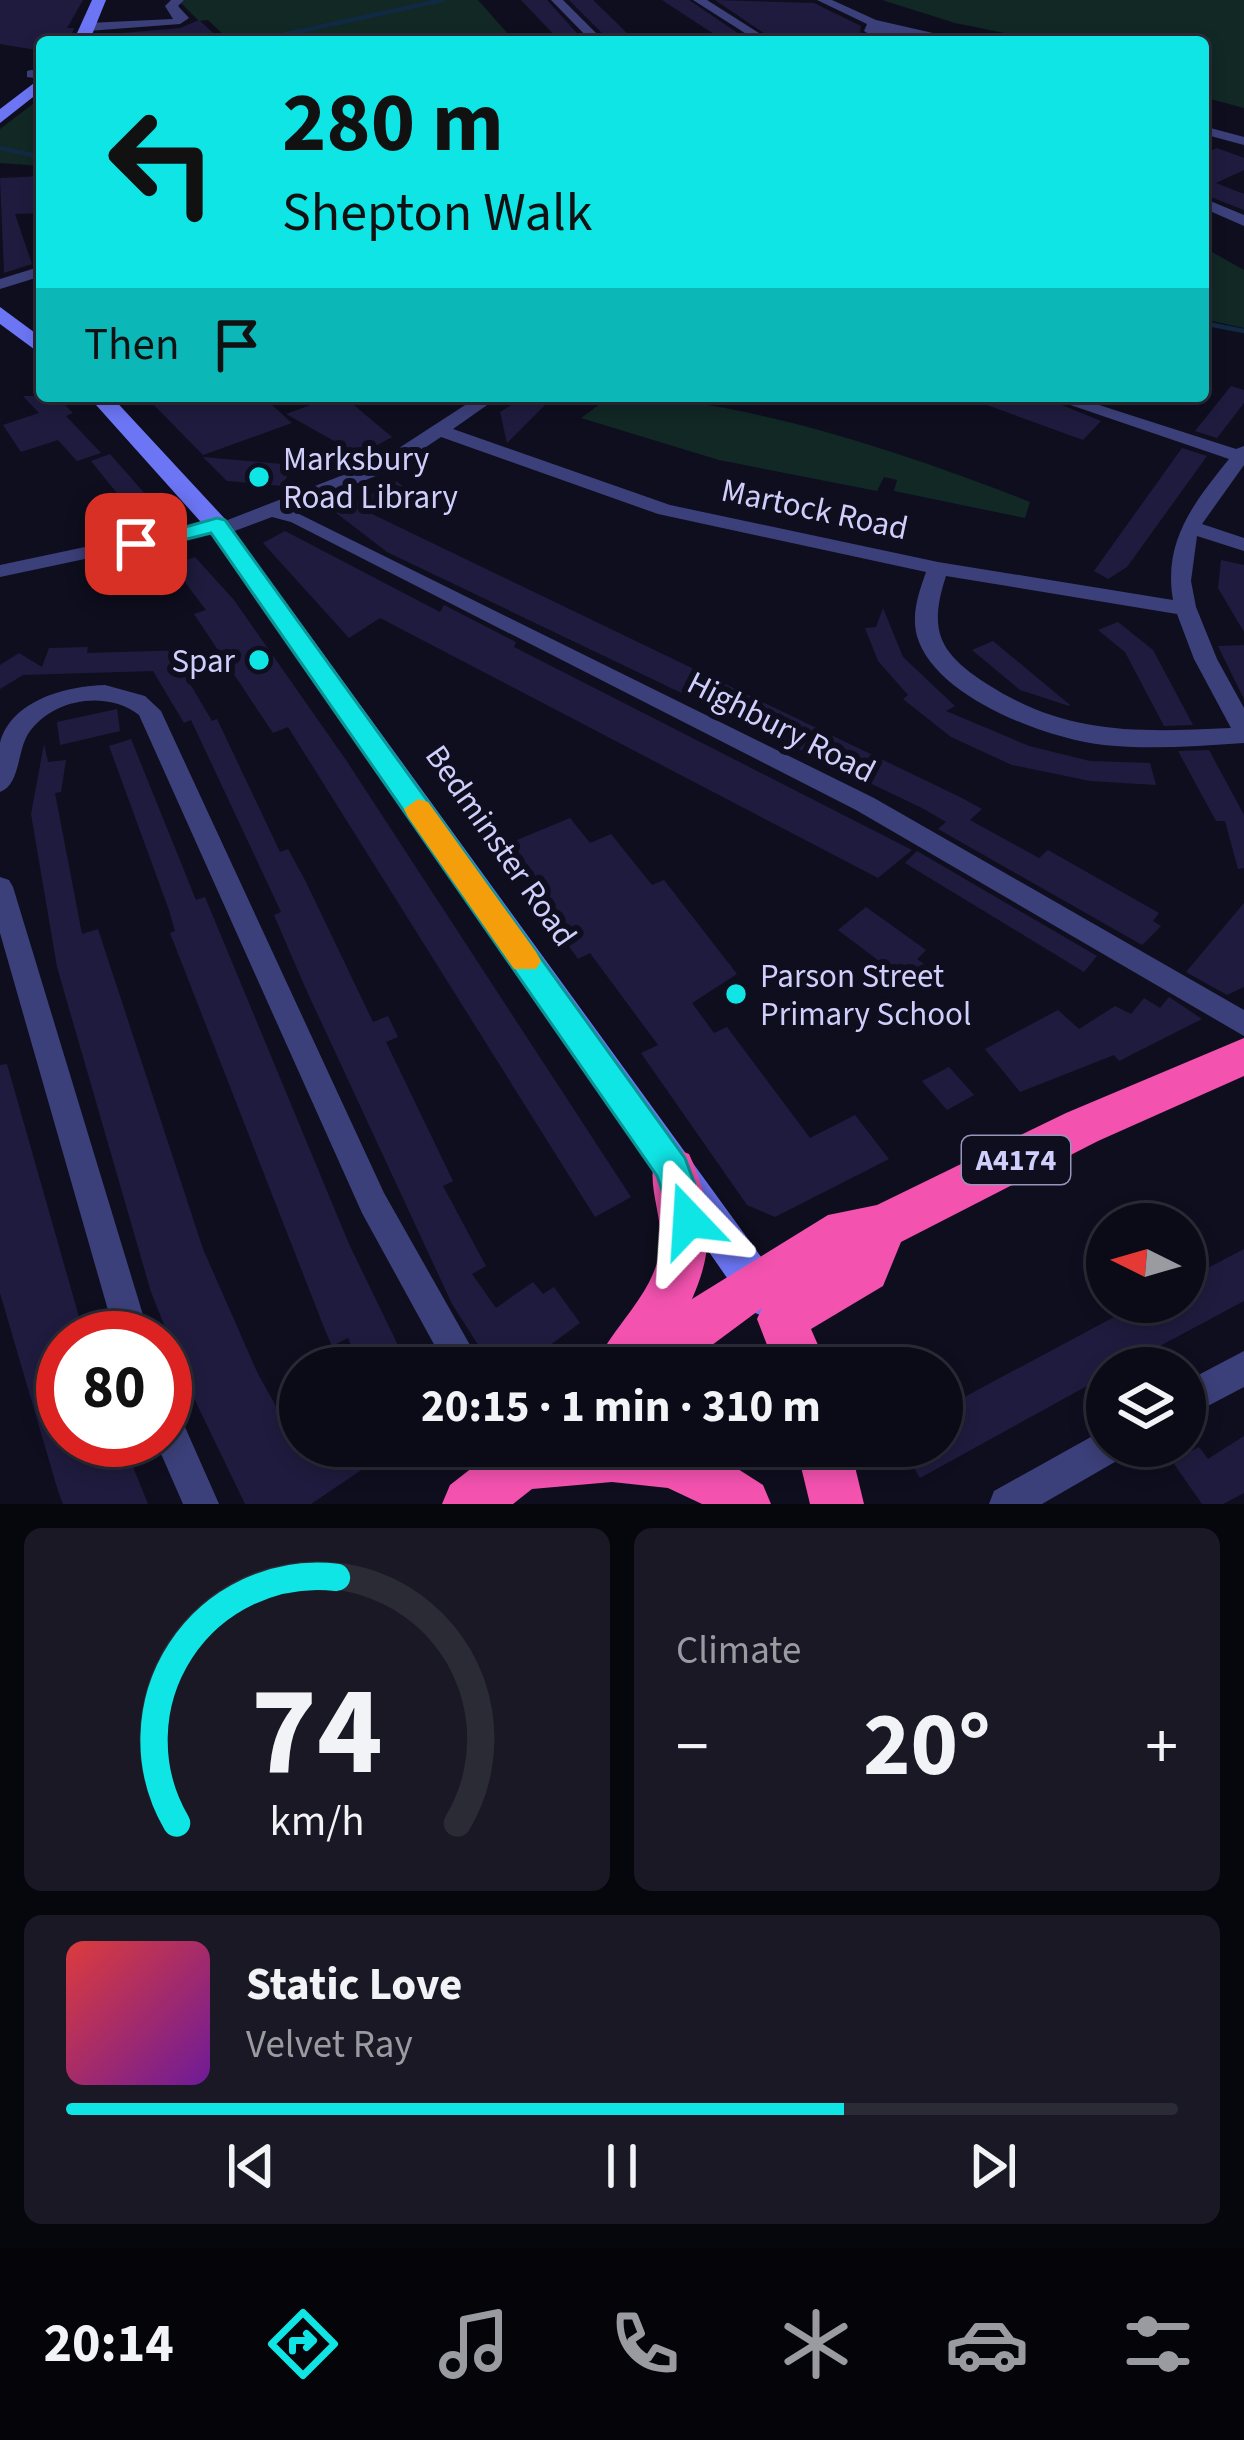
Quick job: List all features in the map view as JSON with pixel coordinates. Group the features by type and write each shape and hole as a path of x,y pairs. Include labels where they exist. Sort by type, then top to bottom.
{"highway":[{"name":"A4174","path":"768,1301 866,1270 882,1227 1082,1126 1244,1056"},
{"path":"635,1347 666,1304 687,1245 689,1220 673,1169"},
{"path":"679,1347 768,1301"},
{"name":"Bedminster Road","path":"768,1301 791,1347"},
{"path":"469,1504 510,1467"},
{"path":"688,1467 711,1477 744,1504"},
{"path":"828,1467 837,1504"}],"main road":[{"path":"84,35 99,0"},
{"path":"0,118 8,99 36,77"},
{"path":"4,321 36,345"},
{"name":"Bedminster Road","path":"104,402 219,528 768,1301"}],"street":[{"path":"84,35 176,22 184,18 171,6 178,0"},
{"path":"557,0 593,36"},
{"path":"699,0 757,36"},
{"path":"823,0 873,23 943,36"},
{"path":"873,23 870,31 876,33 914,36"},
{"path":"1209,132 1244,141"},
{"path":"1209,205 1244,221"},
{"path":"0,284 36,273"},
{"path":"0,571 277,512 364,476 482,402"},
{"path":"938,568 921,615 929,642 950,670 1014,714 1096,739 1244,733 1186,609 1181,575 1190,527 1242,455 1072,402"},
{"name":"Martock Road","path":"441,431 665,510 938,568 1186,609"},
{"name":"Highbury Road","path":"277,512 298,518 865,804 1244,1024"},
{"path":"1190,527 1244,545"},
{"path":"0,783 14,737 41,709 98,693 140,701 164,739 373,1203 454,1347"},
{"path":"0,887 125,1311"},
{"path":"1206,1389 1244,1368"},
{"path":"1007,1504 1086,1458"},
{"path":"185,1467 201,1504"}],"green space":[{"path":"478,0 510,36 225,36 208,20 199,21 180,2"},
{"path":"882,0 1244,0 1244,108 1209,99 1209,36 1019,36 955,23"},
{"path":"36,102 36,166 0,163 0,129"},
{"path":"1209,250 1244,270 1244,328 1209,320"},
{"path":"603,402 713,406 824,431 1030,502 1025,518 894,491 897,480 884,477 877,491 719,460 581,418"}],"building":[{"path":"0,0 83,0 67,28 74,28 71,36 36,36 36,50 0,44"},
{"path":"521,0 547,0 579,36 555,36"},
{"path":"569,0 593,0 629,35 605,36"},
{"path":"662,0 689,0 742,36 717,36"},
{"path":"715,0 814,3 861,26 865,36 768,36"},
{"path":"199,20 216,36 122,36 123,33 180,28"},
{"path":"1217,148 1244,158 1244,170 1216,183 1244,194 1244,210 1209,196 1209,151"},
{"path":"36,176 36,213 15,214 32,264 4,273 0,178"},
{"path":"1231,386 1244,390 1244,403 1217,438 1195,431"},
{"path":"23,396 36,396 36,402 62,402 73,413 66,416 101,453 77,461 58,440 21,452 3,425 39,413"},
{"path":"151,402 269,402 292,423 203,455"},
{"path":"319,402 350,402 392,437 359,455 286,414"},
{"path":"516,402 546,404 507,443 500,412"},
{"path":"978,402 1055,402 1101,421 1083,440"},
{"path":"1182,448 1207,456 1127,567 1108,579 1094,571"},
{"path":"110,454 160,511 138,519 91,461"},
{"path":"203,457 293,465 282,486 227,481"},
{"path":"396,481 414,494 372,514 962,798 982,809 970,820 1039,858 1048,850 1159,913 1153,921 1161,926 1142,945 938,829 946,822 924,809 387,552 322,502 335,497 350,504"},
{"path":"285,531 440,612 444,605 516,642 514,647 912,850 878,878 380,618 349,638 263,543"},
{"path":"195,557 234,600 346,760 631,1197 595,1217 288,727 273,733 194,614 206,610 172,565"},
{"path":"1221,560 1244,565 1244,632 1218,588"},
{"path":"883,608 903,657 955,706 946,711 1029,746 1090,761 1150,763 1156,785 1090,781 1012,765 951,737 903,699 908,695 878,661 865,628 876,627"},
{"path":"1118,622 1153,650 1193,725 1164,726 1125,652 1098,630"},
{"path":"993,641 1070,705 1020,690 972,650"},
{"path":"1244,645 1244,699 1218,646"},
{"path":"88,647 87,653 188,650 197,673 186,677 212,721 217,719 280,852 288,849 373,1022 388,1016 398,1037 386,1042 453,1181 443,1186 486,1266 472,1274 496,1308 533,1282 543,1294 554,1287 580,1323 547,1347 480,1347 452,1304 305,987 274,915 281,912 191,720 184,723 153,671 23,675 0,689 0,665 19,653 42,667 49,648"},
{"path":"117,709 120,731 60,745 57,722"},
{"path":"131,739 196,900 205,897 349,1244 399,1347 352,1347 348,1338 332,1346 170,933 175,931 169,910 109,746"},
{"path":"44,744 48,762 66,760 61,792 55,793 82,934 98,929 203,1249 279,1412 279,1467 366,1467 311,1504 245,1504 192,1394 192,1311 159,1311 151,1292 57,967 31,814"},
{"path":"1209,750 1244,815 1244,868 1238,869 1225,821 1216,821 1178,751"},
{"path":"570,818 590,843 611,834 652,885 664,880 737,974 692,1003 714,1033 727,1027 810,1138 855,1115 889,1159 775,1217 747,1205 641,1053 658,1045 590,953 578,959 555,927 560,925 498,848"},
{"path":"917,851 1097,956 1084,972 905,863"},
{"path":"1244,903 1244,987 1227,995 1186,972"},
{"path":"866,907 926,950 917,959 934,971 915,988 838,930"},
{"path":"1169,997 1202,1019 1119,1061 1114,1055 1020,1092 985,1049 1058,1010 1079,1029 1115,1006 1131,1014 1144,998 1160,1008"},
{"path":"7,1064 77,1311 36,1311 36,1416 0,1293 0,1065"},
{"path":"949,1067 974,1095 947,1110 922,1081"},
{"path":"1244,1249 1244,1301 1206,1321 1206,1269"},
{"path":"1103,1323 1203,1323 1158,1347 1086,1347 1086,1387 963,1454 963,1398"},
{"path":"1244,1436 1244,1493 1223,1504 1202,1504 1176,1467 1206,1467 1208,1459"},
{"path":"51,1467 133,1467 148,1504 63,1504"},
{"path":"913,1467 940,1467 920,1478"}],"waterway":[{"path":"278,36 443,0"},
{"path":"0,148 36,156"},
{"path":"1209,324 1244,331"}],"slow traffic":[{"path":"418,809 525,961"}],"place":[{"name":"Marksbury Road Library","path":"259,477"},
{"name":"Spar","path":"259,660"},
{"name":"Parson Street Primary School","path":"736,994"}],"route":[{"path":"136,544 217,525 673,1169 689,1220"}]}
